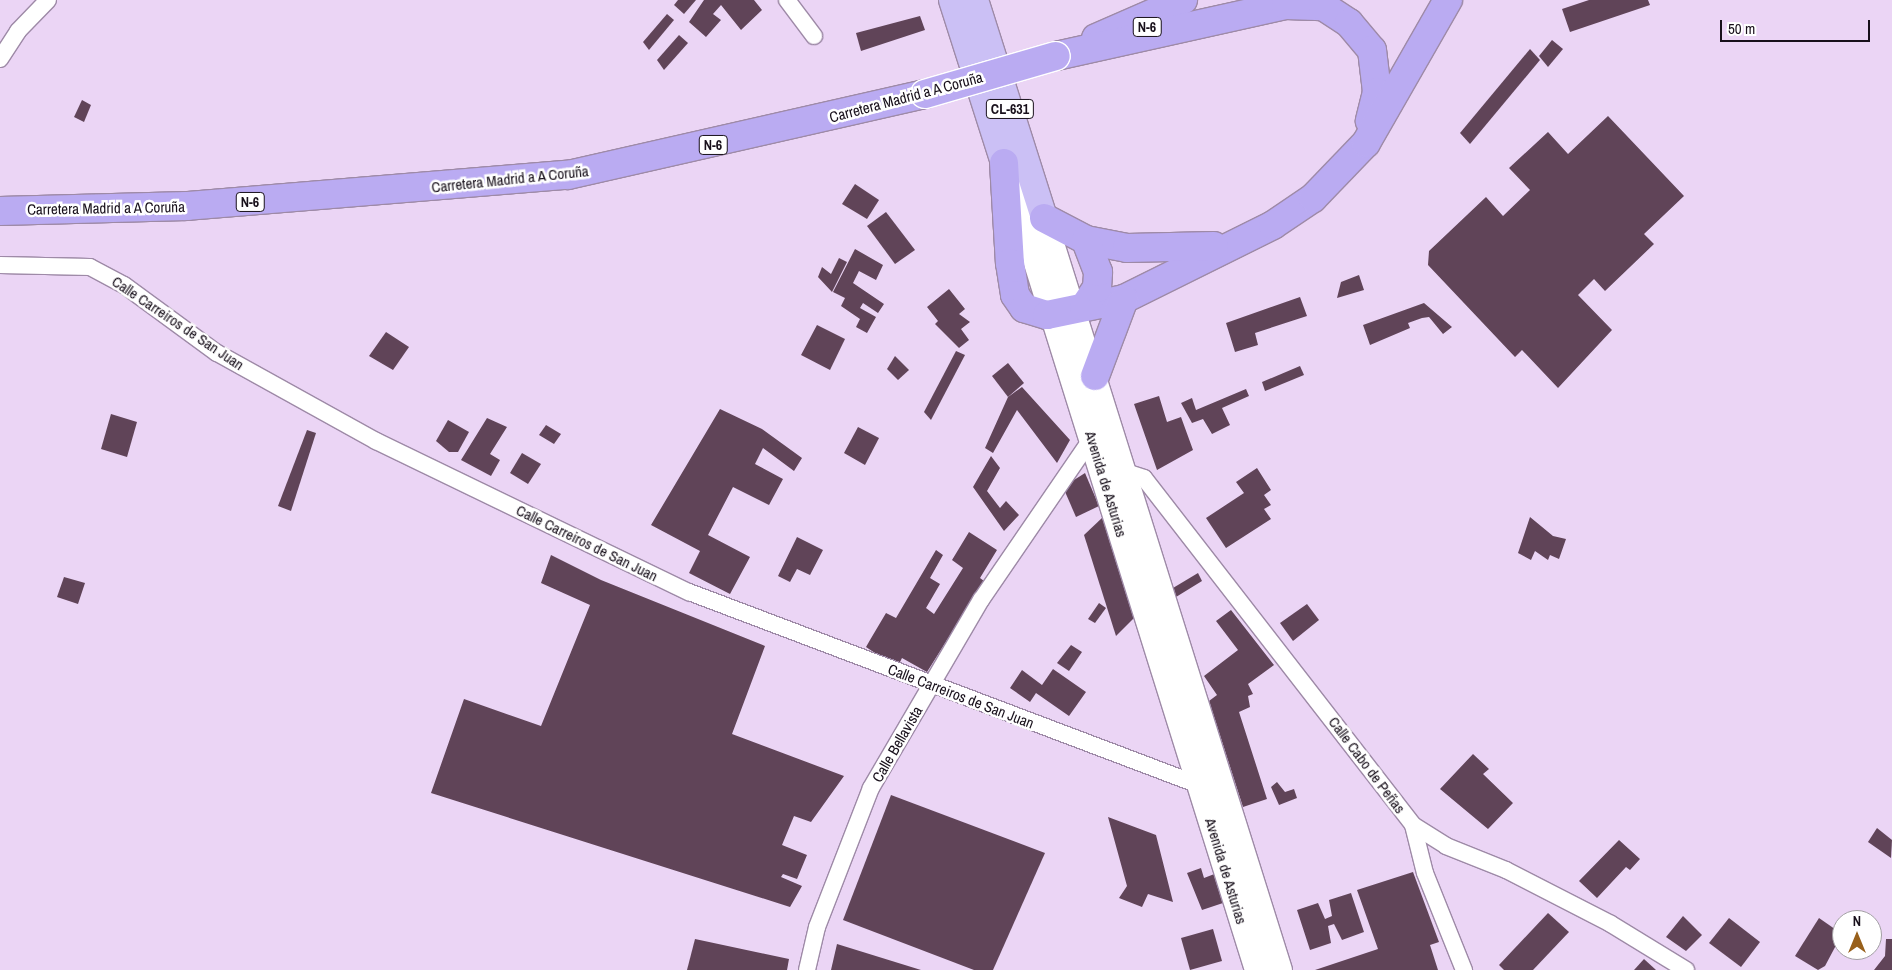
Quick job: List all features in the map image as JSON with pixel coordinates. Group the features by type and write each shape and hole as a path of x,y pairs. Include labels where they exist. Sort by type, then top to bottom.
{"highway":[{"path":"1056,56 1183,0"},
{"name":"Carretera Madrid a A Coruña","path":"0,211 187,206 568,175 924,94 1238,0"},
{"path":"1004,163 1015,294 1031,312 1071,310 1124,298 1292,214 1332,180 1366,143 1448,0"},
{"path":"1056,56 1286,5 1323,6 1349,23 1372,50 1377,92 1366,143"},
{"path":"1044,218 1086,240 1152,250 1230,244"},
{"path":"1071,310 1097,288 1098,272 1086,240"},
{"path":"1095,376 1124,298"}],"main road":[{"name":"CL-631","path":"952,0 1004,163"},
{"name":"Avenida de Asturias","path":"976,0 1071,310 1095,376 1123,471 1280,970"},
{"name":"Avenida de Asturias","path":"1071,310 1092,438 1257,970"}],"street":[{"path":"0,59 18,31 48,0"},
{"path":"787,0 814,36"},
{"name":"Calle Carreiros de San Juan","path":"0,265 90,267 124,284 217,353 376,441 689,592 1199,785"},
{"name":"Calle Bellavista","path":"807,970 817,927 871,788 903,740 930,684 1092,438"},
{"name":"Calle Cabo de Peñas","path":"1123,471 1144,478 1413,825 1446,846 1506,870 1611,924 1686,970"},
{"path":"1413,825 1425,873 1464,970"}],"building":[{"path":"678,0 696,0 684,14 674,5"},
{"path":"704,0 754,0 762,10 741,30 721,5 713,14 721,20 706,37 689,22"},
{"path":"1589,0 1648,0 1650,5 1570,32 1562,9"},
{"path":"667,14 674,20 649,50 643,42"},
{"path":"920,16 925,30 861,51 856,33"},
{"path":"679,35 688,43 664,70 657,60"},
{"path":"1552,40 1563,49 1548,67 1539,56"},
{"path":"1530,49 1540,60 1470,144 1460,133"},
{"path":"82,100 91,105 84,122 74,117"},
{"path":"1608,116 1684,196 1644,234 1654,244 1605,291 1594,279 1578,295 1612,330 1558,388 1522,350 1515,357 1428,265 1429,251 1486,197 1503,216 1530,190 1509,168 1548,132 1568,154"},
{"path":"855,184 879,200 867,219 842,204"},
{"path":"886,212 915,250 895,264 867,226"},
{"path":"855,249 883,265 876,280 859,271 853,283 884,304 878,313 863,303 860,308 876,317 867,333 856,327 860,319 841,306 845,298 833,292"},
{"path":"839,258 847,262 832,292 818,277 822,267 831,274"},
{"path":"1359,275 1364,290 1337,298 1341,282"},
{"path":"949,289 965,309 959,314 970,322 961,329 969,340 959,348 935,324 938,321 927,307"},
{"path":"1300,297 1307,316 1255,333 1258,345 1235,352 1226,323"},
{"path":"1424,303 1452,327 1443,334 1429,317 1422,318 1408,323 1410,328 1370,345 1363,325"},
{"path":"817,325 845,339 830,370 801,355"},
{"path":"386,332 409,347 393,370 369,356"},
{"path":"956,351 965,355 931,420 924,412"},
{"path":"895,356 909,370 898,380 887,369"},
{"path":"1008,363 1024,383 1008,397 992,376"},
{"path":"1300,366 1304,375 1265,391 1262,382"},
{"path":"1022,387 1070,440 1057,463 1017,410 993,453 985,448 1008,397"},
{"path":"1246,389 1249,396 1222,408 1230,425 1212,434 1203,419 1192,423 1181,403 1192,398 1196,410"},
{"path":"1159,396 1167,422 1181,417 1193,450 1157,470 1134,404"},
{"path":"720,409 762,429 802,458 794,471 763,448 755,464 783,479 769,505 733,487 708,535 750,557 730,594 689,573 700,551 651,525"},
{"path":"111,414 137,422 127,457 101,449"},
{"path":"487,418 507,427 490,454 500,460 491,476 461,460"},
{"path":"448,420 469,432 458,452 449,452 436,441"},
{"path":"546,425 561,434 554,444 539,435"},
{"path":"858,427 879,438 865,465 844,453"},
{"path":"307,430 316,433 291,511 278,506"},
{"path":"522,453 541,464 528,484 510,473"},
{"path":"991,456 1000,468 987,491 1000,508 1006,501 1019,515 1004,531 973,487"},
{"path":"1257,468 1271,490 1264,495 1271,505 1264,509 1271,519 1226,548 1206,518 1244,493 1236,482"},
{"path":"1085,473 1099,506 1076,517 1063,487"},
{"path":"1103,517 1135,617 1116,636 1084,535"},
{"path":"1530,517 1553,536 1566,539 1559,559 1550,555 1548,560 1535,551 1531,560 1518,553"},
{"path":"969,532 997,550 980,578 984,581 927,672 902,658 899,664 873,658 875,653 866,647 870,640 886,613 896,618 936,550 943,555 930,578 940,584 926,608 934,614 963,568 952,560"},
{"path":"797,537 823,550 810,575 797,569 790,582 778,576"},
{"path":"551,555 601,580 765,646 732,734 844,776 811,822 794,816 782,845 807,855 797,879 783,874 781,877 802,886 790,907 431,793 464,699 541,726 590,605 541,583"},
{"path":"1198,573 1202,581 1176,597 1173,588"},
{"path":"64,577 85,583 78,604 57,597"},
{"path":"1099,603 1106,608 1095,623 1088,619"},
{"path":"1307,604 1319,620 1293,641 1280,623"},
{"path":"1231,610 1274,665 1248,684 1253,694 1248,696 1250,707 1239,712 1267,799 1243,807 1209,701 1217,695 1204,676 1238,650 1216,621"},
{"path":"1071,645 1082,652 1069,671 1057,663"},
{"path":"1053,669 1086,692 1069,716 1036,693 1030,702 1010,688 1022,670 1042,685"},
{"path":"1473,754 1489,769 1483,774 1513,803 1488,829 1440,789"},
{"path":"1277,782 1285,792 1294,789 1297,798 1279,805 1271,787"},
{"path":"891,795 1045,853 993,970 974,970 843,920"},
{"path":"1108,817 1156,835 1173,902 1148,894 1142,907 1119,898 1127,886"},
{"path":"1877,828 1892,840 1891,858 1868,842"},
{"path":"1619,840 1640,859 1630,870 1626,867 1597,898 1579,881"},
{"path":"1201,868 1204,878 1217,873 1226,902 1202,910 1187,873"},
{"path":"1413,872 1439,942 1430,945 1438,970 1315,970 1378,949 1357,890"},
{"path":"1351,893 1364,932 1342,940 1334,924 1328,926 1331,943 1310,950 1297,910 1318,903 1325,919 1332,916 1329,900"},
{"path":"1548,913 1569,932 1533,970 1504,970 1499,965"},
{"path":"1683,916 1702,935 1686,951 1666,937"},
{"path":"1729,918 1760,942 1741,967 1709,943"},
{"path":"1819,918 1832,927 1832,953 1825,966 1818,970 1795,956"},
{"path":"1213,929 1222,961 1190,970 1181,938"},
{"path":"695,939 789,959 787,970 687,970"},
{"path":"1886,939 1892,939 1892,970 1874,970 1885,956"},
{"path":"837,944 921,970 831,970"},
{"path":"1644,959 1656,970 1634,970"}]}
